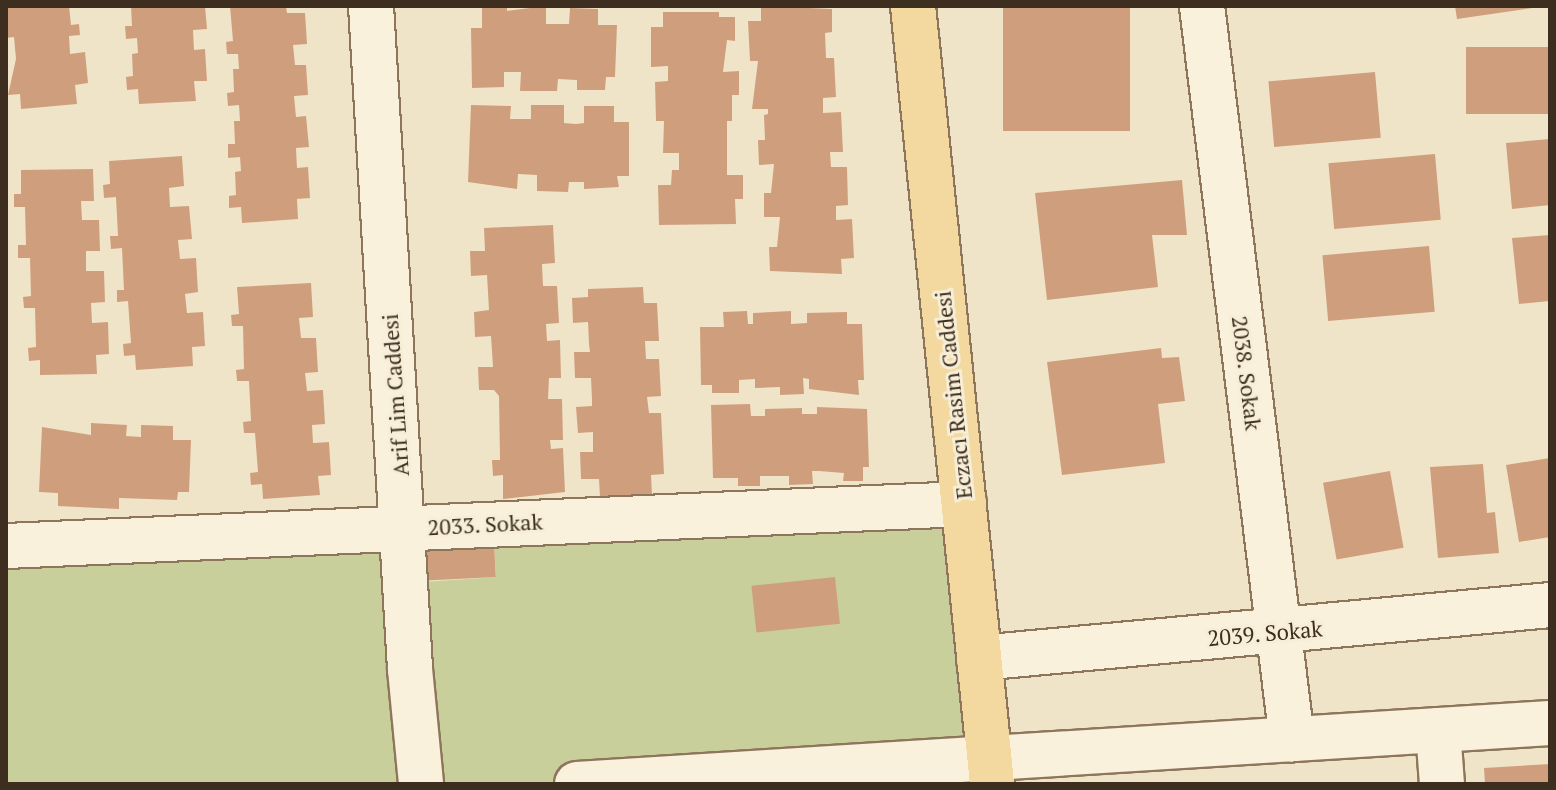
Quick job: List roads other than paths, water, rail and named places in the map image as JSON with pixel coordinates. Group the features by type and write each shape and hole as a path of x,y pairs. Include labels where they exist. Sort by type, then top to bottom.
{"main road":[{"name":"Eczacı Rasim Caddesi","path":"913,6 991,772"}],"street":[{"name":"Arif Lim Caddesi","path":"371,6 421,784"},
{"name":"2038. Sokak","path":"1202,6 1292,740"},
{"name":"2033. Sokak","path":"6,546 964,504"},
{"name":"2039. Sokak","path":"979,658 1550,605"},
{"path":"577,784 991,772 1292,740 1550,723"},
{"path":"1438,730 1442,784"}]}
